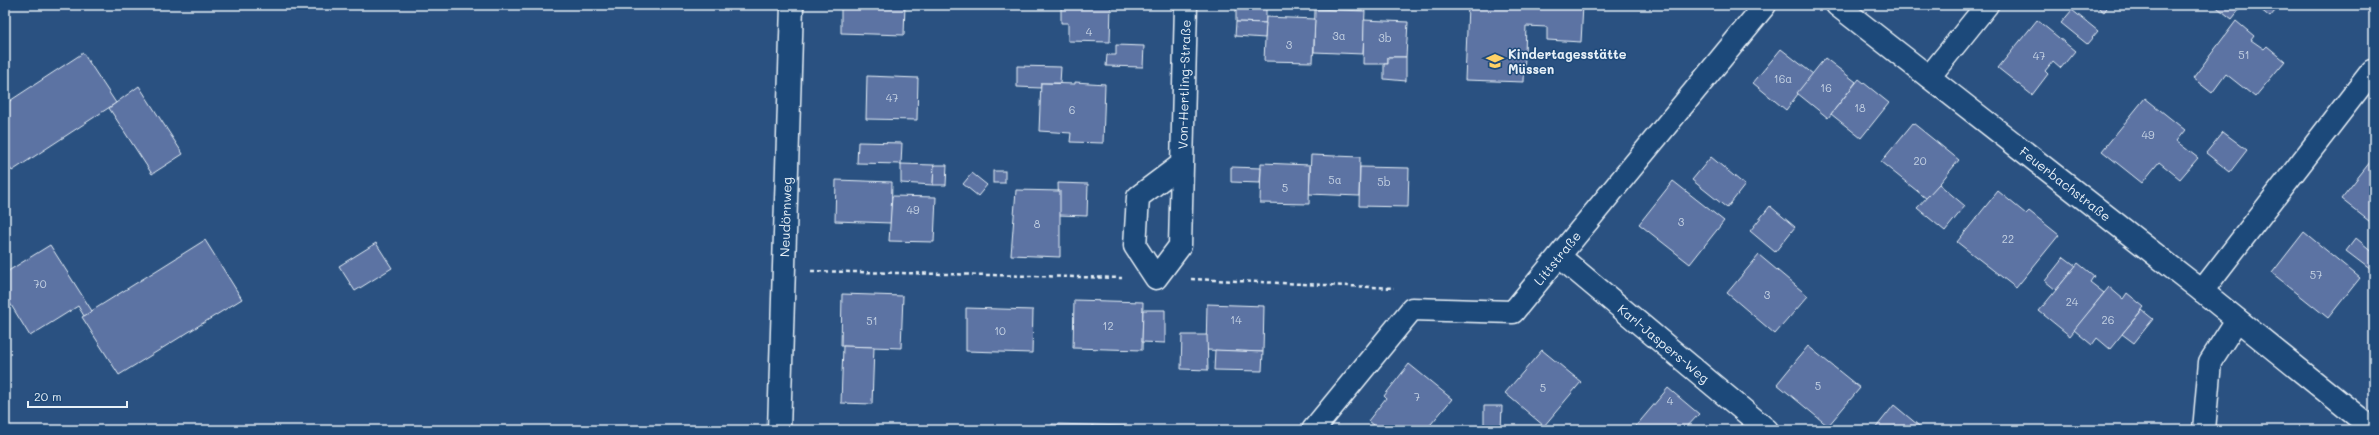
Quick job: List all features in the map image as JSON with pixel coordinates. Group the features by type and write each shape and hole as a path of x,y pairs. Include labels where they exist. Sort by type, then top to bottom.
{"street":[{"name":"Neudörnweg","path":"779,430 792,5"},
{"name":"Von-Hertling-Straße","path":"1182,164 1138,197 1135,246 1156,278 1180,246 1186,5"},
{"name":"Littstraße","path":"1412,309 1513,312 1560,257 1765,5"},
{"name":"Feuerbachstraße","path":"1837,5 2202,291 2374,430"},
{"path":"1929,77 1987,5"},
{"path":"2202,291 2372,71"},
{"name":"Karl-Jaspers-Weg","path":"1560,257 1767,430"},
{"path":"1313,430 1412,309"},
{"path":"2204,430 2210,362 2237,320"}],"path":[{"path":"785,269 1156,278 1399,288 1412,309"}],"building":[{"path":"841,5 905,5 904,35 841,33"},
{"path":"1061,5 1111,5 1110,42 1068,41 1068,23 1061,23"},
{"path":"1236,5 1266,5 1266,8 1236,7"},
{"name":"Kindertagesstätte Müssen","path":"1468,5 1583,5 1581,42 1547,40 1547,27 1526,26 1524,82 1465,80"},
{"path":"2095,5 2109,5 2104,12"},
{"path":"2214,5 2243,5 2232,19"},
{"path":"2255,5 2280,5 2270,17"},
{"path":"1236,7 1266,8 1266,23 1236,22"},
{"path":"1315,9 1365,11 1363,54 1314,52"},
{"path":"2072,10 2098,31 2087,44 2061,23"},
{"path":"1266,17 1315,19 1313,62 1264,61"},
{"path":"1364,20 1408,22 1406,57 1388,57 1388,64 1363,64"},
{"path":"2037,20 2075,51 2061,68 2053,61 2045,71 2048,74 2032,95 1998,68"},
{"path":"2236,21 2254,36 2251,40 2264,49 2267,46 2285,61 2255,97 2226,74 2212,93 2193,78"},
{"path":"1236,22 1266,23 1265,38 1235,36"},
{"path":"1116,45 1144,46 1143,67 1106,66 1107,55 1116,55"},
{"path":"1781,49 1813,74 1786,110 1753,83"},
{"path":"83,53 116,103 12,171 5,161 5,104"},
{"path":"1388,57 1406,57 1406,81 1384,79 1384,64 1388,64"},
{"path":"1825,58 1856,82 1828,118 1797,93"},
{"path":"1017,66 1061,67 1060,83 1041,83 1041,88 1017,87"},
{"path":"867,76 918,78 917,120 866,119"},
{"path":"1859,79 1889,103 1861,138 1831,114"},
{"path":"1075,82 1105,84 1103,143 1070,142 1071,133 1039,131 1041,83 1075,84"},
{"path":"139,86 183,154 152,174 109,108"},
{"path":"2145,98 2185,130 2176,141 2198,158 2180,179 2159,162 2142,183 2102,151"},
{"path":"1913,123 1959,160 1927,199 1881,162"},
{"path":"2223,132 2247,150 2230,172 2206,153"},
{"path":"858,142 902,143 901,164 857,163"},
{"path":"1311,155 1360,157 1359,196 1309,194"},
{"path":"1711,157 1745,185 1727,208 1692,180"},
{"path":"2374,157 2374,225 2341,199"},
{"path":"1261,163 1310,165 1309,204 1260,203"},
{"path":"901,164 934,165 933,185 901,183"},
{"path":"934,165 947,165 946,185 933,185"},
{"path":"1231,167 1261,168 1260,183 1231,182"},
{"path":"1360,167 1409,168 1408,207 1359,206"},
{"path":"993,171 1005,171 1005,183 993,183"},
{"path":"972,173 987,185 978,196 963,184"},
{"path":"836,180 892,182 891,223 835,221"},
{"path":"1673,181 1724,221 1690,264 1639,224"},
{"path":"1058,183 1088,184 1087,216 1059,215"},
{"path":"1939,184 1965,206 1945,231 1917,208"},
{"path":"1016,190 1060,191 1060,257 1011,255"},
{"path":"1998,191 2026,214 2029,211 2059,235 2016,288 1957,242"},
{"path":"892,196 936,197 934,242 889,241"},
{"path":"1770,206 1795,227 1775,252 1750,231"},
{"path":"2304,232 2360,278 2328,318 2272,273"},
{"path":"2356,238 2374,253 2374,267 2371,270 2346,251"},
{"path":"205,240 242,299 119,375 82,317"},
{"path":"376,243 392,268 355,291 339,266"},
{"path":"50,245 92,311 84,316 78,306 30,336 5,295 5,273"},
{"path":"1759,255 1808,296 1775,334 1727,293"},
{"path":"2064,257 2076,266 2056,290 2045,281"},
{"path":"2078,263 2094,276 2090,282 2104,293 2070,336 2039,311"},
{"path":"2109,287 2123,299 2127,293 2144,307 2110,349 2097,338 2092,345 2074,330"},
{"path":"842,294 903,296 901,348 841,346"},
{"path":"1074,300 1143,302 1142,350 1073,348"},
{"path":"1207,304 1264,306 1263,352 1206,350"},
{"path":"966,308 1033,310 1032,353 966,351"},
{"path":"1143,310 1165,310 1165,343 1142,342"},
{"path":"2142,310 2153,319 2134,343 2122,334"},
{"path":"1182,335 1207,335 1208,370 1181,369"},
{"path":"843,346 874,347 872,404 841,403"},
{"path":"1808,346 1860,388 1828,426 1777,384"},
{"path":"1215,350 1263,352 1262,371 1214,370"},
{"path":"1542,350 1581,382 1544,426 1505,393"},
{"path":"1409,364 1452,399 1426,430 1379,430 1368,421 1386,398 1384,396"},
{"path":"1668,388 1699,414 1684,430 1640,430 1636,426"},
{"path":"1894,405 1924,430 1874,430"},
{"path":"1484,406 1502,406 1501,430 1484,430"},
{"path":"1052,424 1093,425 1093,430 1052,430"},
{"path":"1093,425 1125,426 1124,430 1093,430"}],"place":[{"name":"Kindertagesstätte Müssen","path":"1495,61"}]}
